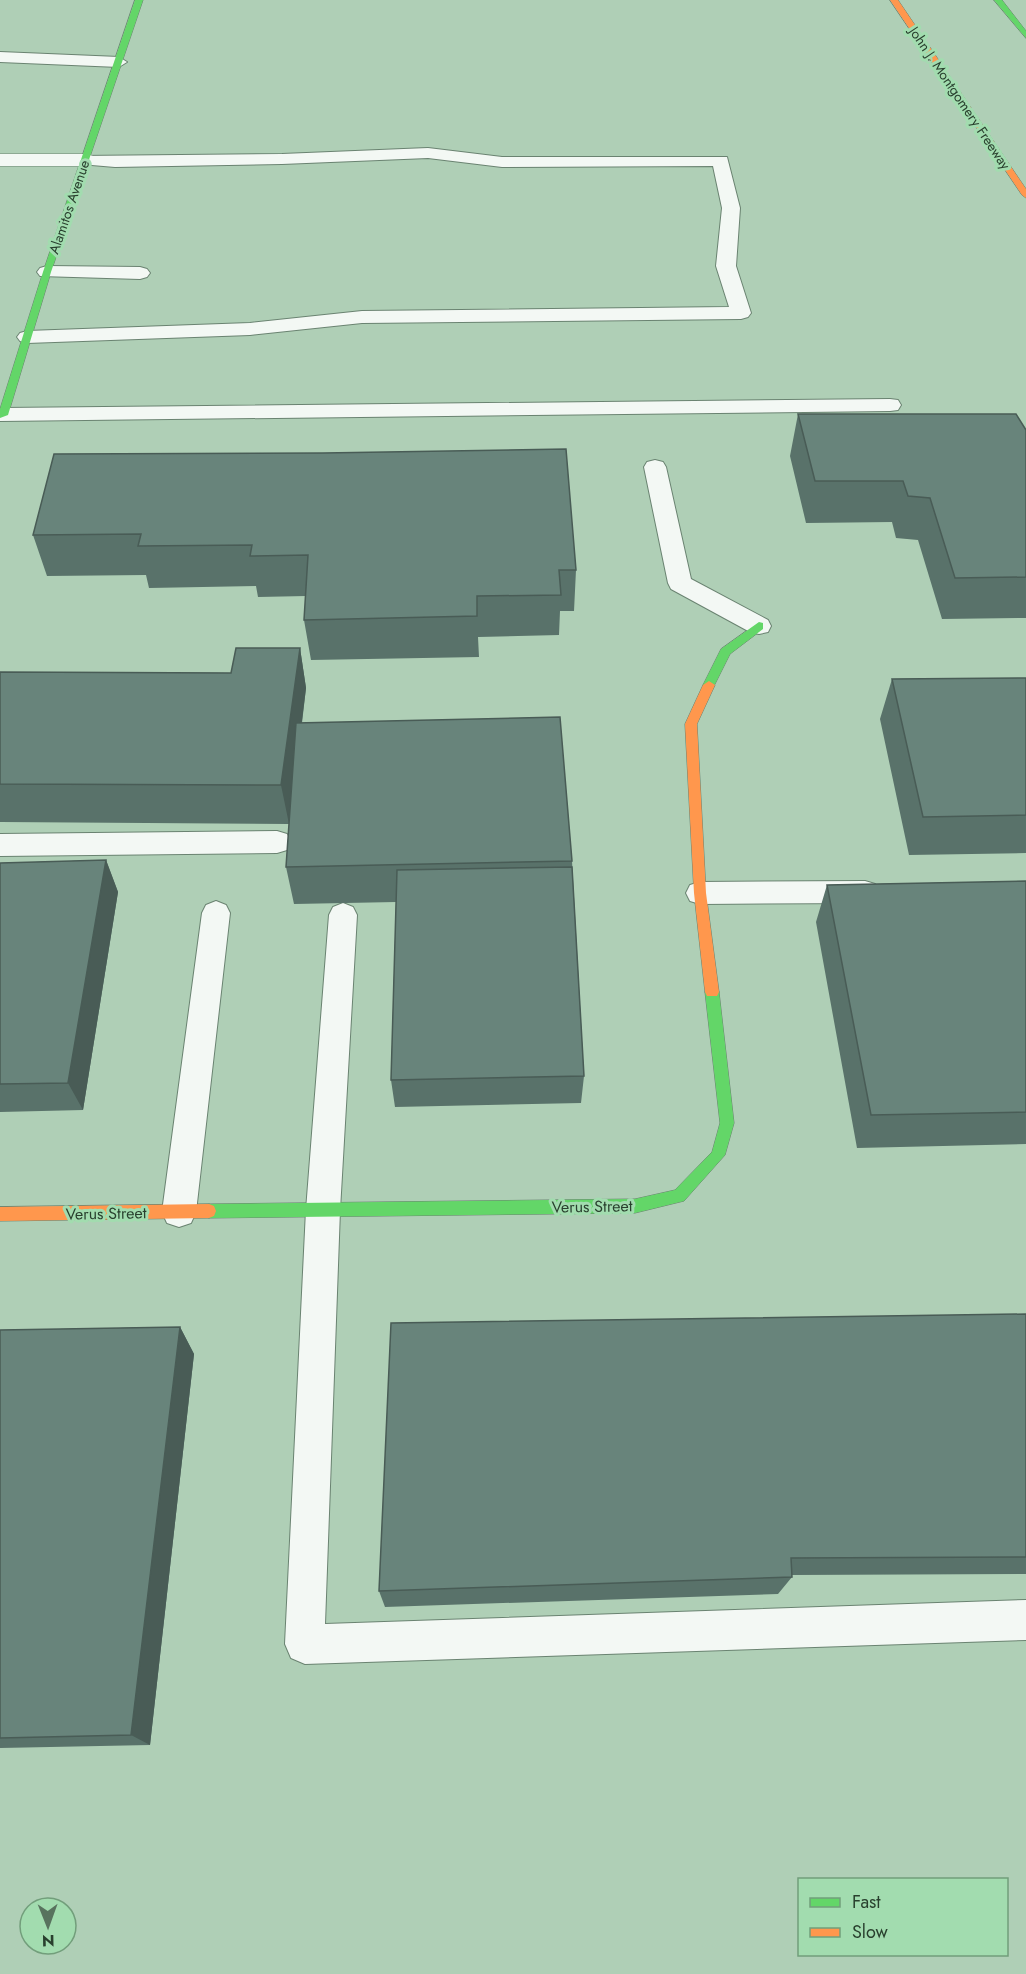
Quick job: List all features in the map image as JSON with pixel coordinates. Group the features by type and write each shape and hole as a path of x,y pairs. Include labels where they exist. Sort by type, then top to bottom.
{"main road":[{"name":"Alamitos Avenue","path":"1,415 139,0"},
{"name":"John J. Montgomery Freeway","path":"894,0 1026,195"},
{"path":"998,0 1026,36"},
{"name":"Verus Street","path":"0,1214 635,1206 679,1196 718,1155 727,1123 700,893 691,724 725,652 759,626"}],"street":[{"path":"0,160 86,160"}],"lane":[{"path":"0,57 118,62"},
{"path":"27,337 250,329 362,317 741,313 726,266 731,207 721,161 502,162 428,153 282,159 115,162 86,160"},
{"path":"47,272 140,273"},
{"path":"1,415 890,405"},
{"path":"655,466 680,583 759,626"},
{"path":"0,845 277,842"},
{"path":"700,893 886,892"},
{"path":"179,1212 216,913"},
{"path":"343,915 323,1210 306,1644 1026,1620"}],"building":[{"path":"798,414 1016,414 1026,430 1026,577 955,578 930,498 908,496 903,481 815,481"},
{"path":"566,449 576,570 559,570 561,595 477,596 477,616 304,620 308,555 250,556 252,545 138,546 141,534 33,535 54,454"},
{"path":"236,648 300,648 281,785 0,784 0,672 231,673"},
{"path":"1026,678 1026,815 923,817 892,679"},
{"path":"560,717 572,861 286,867 296,723"},
{"path":"106,860 68,1083 0,1084 0,863"},
{"path":"572,867 584,1076 391,1080 397,870"},
{"path":"1026,881 1026,1112 871,1115 827,885"},
{"path":"1026,1314 1026,1557 791,1558 792,1577 379,1591 391,1323"},
{"path":"180,1327 131,1735 0,1738 0,1330"}],"traffic: fast":[{"path":"0,415 3,415 47,272 139,0"},
{"path":"998,0 1026,36"},
{"path":"709,685 725,652 759,626"},
{"path":"209,1211 635,1206 679,1196 718,1155 727,1123 712,992"}],"traffic: slow":[{"path":"894,0 1026,195"},
{"path":"709,685 691,724 700,893 712,992"},
{"path":"0,1214 209,1211"}]}
